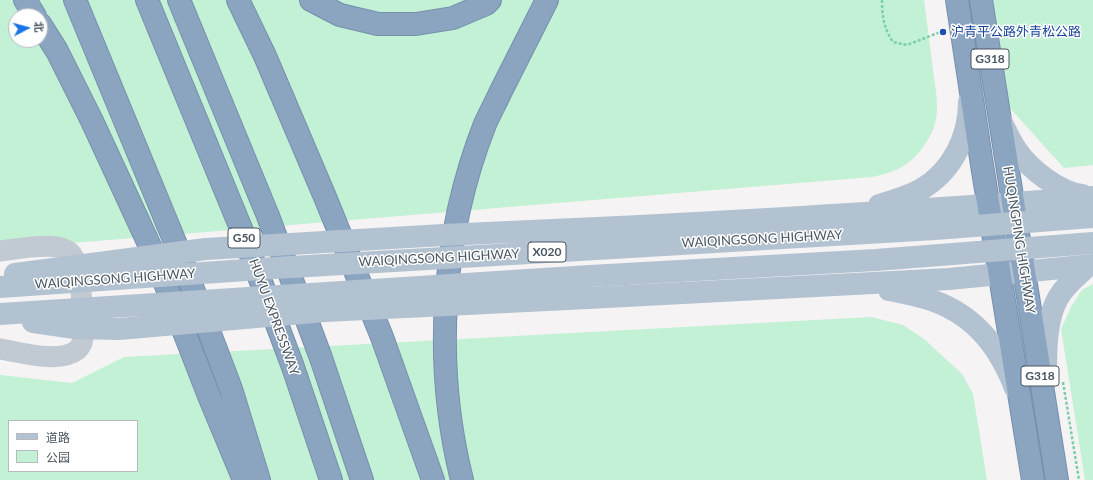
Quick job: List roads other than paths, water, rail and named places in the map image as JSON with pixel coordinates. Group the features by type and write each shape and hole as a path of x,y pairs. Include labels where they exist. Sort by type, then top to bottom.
{"highway":[{"path":"75,0 177,247 231,389 259,480"},
{"name":"HUYU EXPRESSWAY","path":"147,0 240,226 293,367 331,480"},
{"name":"G50","path":"179,0 268,216 321,358 362,480"},
{"path":"238,0 265,56 382,337 433,480"},
{"path":"311,0 340,15 378,24 416,24 453,18 486,4 490,0"},
{"path":"462,480 451,424 445,360 444,324 456,223 468,173 485,124 547,0"},
{"name":"HUQINGPING HIGHWAY","path":"957,0 968,74 1002,226 1024,272 1057,480"},
{"name":"HUQINGPING HIGHWAY","path":"981,0 1013,204 1002,226 1000,274 1033,480"},
{"path":"48,37 57,51 92,121 154,255 209,396 244,480"}],"main road":[{"path":"820,216 878,205 902,198 920,190 935,178 949,164 960,146 966,131 969,110 968,74"},
{"path":"1000,118 1016,150 1036,170 1066,191 1093,197"},
{"path":"862,284 893,278 945,259 1002,226 1093,197"},
{"path":"1013,204 1093,197"},
{"path":"0,276 36,270 206,249 872,213 1002,226 1091,261"},
{"name":"WAIQINGSONG HIGHWAY","path":"0,287 275,268 935,229 1093,217"},
{"name":"WAIQINGSONG HIGHWAY","path":"0,316 582,276 876,260 1093,243"},
{"path":"0,316 75,328 119,329 325,311 477,302 588,298 949,279 1024,272 1091,261"},
{"path":"1048,423 1046,375 1049,327 1059,297 1091,261"},
{"path":"862,284 925,298 949,308 967,318 990,340 1011,377 1020,400"}],"street":[{"path":"0,251 58,246 71,253 75,260 78,272 83,330 82,343 78,350 59,357 0,349"}],"place":[{"name":"沪青平公路外青松公路","path":"943,32"}]}
